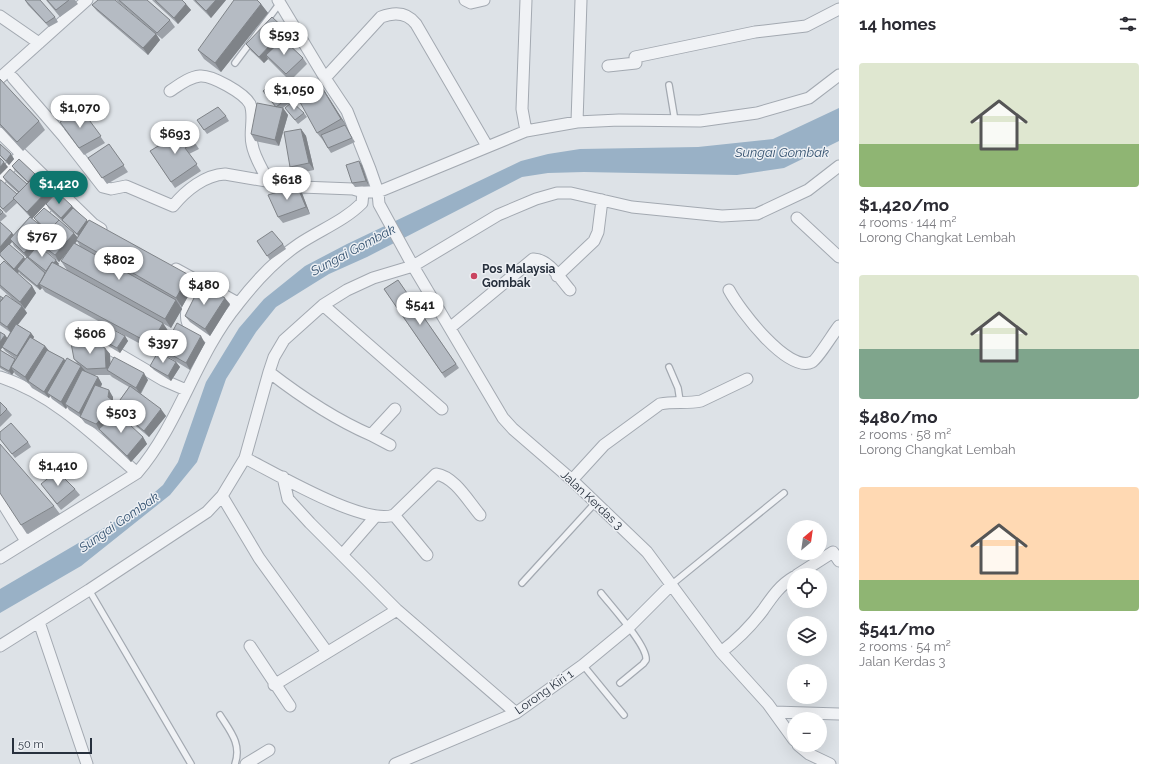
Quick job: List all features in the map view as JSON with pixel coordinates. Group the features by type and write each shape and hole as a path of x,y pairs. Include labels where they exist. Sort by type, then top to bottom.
{"street":[{"path":"87,0 5,73 64,137 104,187 112,189 126,186 173,206 178,200 206,178 215,174 226,174 301,187 352,189 363,192 378,192 526,131 577,122 619,120 700,121 757,113 809,98 839,75"},
{"path":"465,0 471,3 484,0"},
{"path":"526,0 522,109 526,131"},
{"path":"577,122 580,0"},
{"path":"608,66 636,63 635,57 748,34 806,26 839,10 835,0"},
{"path":"280,1 325,78 347,111 378,192"},
{"path":"325,78 381,17 393,13 407,16 414,20 487,146"},
{"path":"0,16 39,43"},
{"path":"170,91 188,79 201,76 215,79 241,94 250,104 252,114 252,145 268,181"},
{"path":"0,133 20,155 60,192 91,228 110,235"},
{"path":"0,180 20,155"},
{"path":"0,646 89,590 207,512 222,496 245,458 268,372 274,357 284,340 301,323 323,305 361,283 413,266 498,215 536,199 557,193 571,193 632,207 722,216 757,214 808,190 839,166"},
{"path":"22,235 60,192"},
{"path":"0,558 137,473 154,454 212,340 238,303 276,262 287,253 316,234 350,215 362,203 363,192"},
{"name":"Jalan Kerdas 3","path":"378,192 379,204 404,251 451,327 503,418 513,429 596,502 647,552 721,652 768,704 787,730"},
{"path":"557,276 594,241 598,232 602,200"},
{"path":"797,218 839,257"},
{"path":"451,327 533,259 538,259 545,263 570,290"},
{"path":"169,266 238,303"},
{"path":"206,285 200,286 190,300 186,321 188,324 212,340"},
{"path":"729,290 740,308 766,338 790,360 802,365 813,362 839,326"},
{"path":"323,305 442,409"},
{"path":"100,343 163,380 186,390"},
{"path":"268,372 314,404 354,428 390,445"},
{"path":"0,377 16,382 66,412 137,473"},
{"path":"572,480 604,445 647,412 660,404 680,401 693,403 701,401 747,379"},
{"path":"371,435 395,409"},
{"path":"245,458 329,500 375,517 387,517 394,515 436,474 444,475 452,481 480,515"},
{"path":"283,477 288,499 297,510 397,610 516,713"},
{"path":"222,496 259,558 327,652"},
{"path":"0,499 26,541"},
{"path":"394,515 427,555"},
{"path":"342,555 375,517"},
{"path":"808,568 833,552 839,561"},
{"path":"721,652 733,644 751,625 781,586 787,582"},
{"name":"Lorong Kiri 1","path":"395,764 516,713 583,665 629,627 671,585"},
{"path":"274,684 397,610"},
{"path":"39,622 87,764"},
{"path":"250,646 290,706"},
{"path":"774,712 839,714"},
{"path":"246,764 269,750"},
{"path":"807,752 823,763"}],"lane":[{"path":"235,62 280,1"},
{"path":"669,85 675,121"},
{"path":"670,367 678,388 680,401"},
{"path":"671,585 784,493"},
{"path":"522,583 596,502"},
{"path":"89,590 191,764"},
{"path":"601,593 629,627 646,658 643,664 620,683"},
{"path":"583,665 624,715"},
{"path":"220,715 236,742 239,751 236,764"}],"water":[{"name":"Sungai Gombak","path":"839,108 839,141 784,168 737,175 584,172 548,173 522,177 367,257 329,274 276,307 256,332 226,379 197,462 170,495 81,566 0,613 0,589 133,511 163,485 178,462 206,382 239,328 264,299 305,266 347,244 521,161 548,154 580,149 698,147 773,139"}],"building":[{"path":"25,0 40,0 55,17 46,23"},
{"path":"47,0 69,0 56,10"},
{"path":"98,0 115,0 156,34 143,48 92,5"},
{"path":"119,0 147,0 170,20 157,33"},
{"path":"155,0 182,0 186,4 174,18"},
{"path":"195,0 216,0 206,11"},
{"path":"234,0 257,0 261,4 215,63 198,50"},
{"path":"272,17 285,29 259,57 246,44"},
{"path":"283,39 303,58 286,74 266,55"},
{"path":"0,79 39,121 17,142 0,124"},
{"path":"274,81 289,97 276,107 263,91"},
{"path":"319,83 341,119 317,133 295,93"},
{"path":"292,102 304,113 295,120 285,108"},
{"path":"257,103 283,108 275,140 251,134"},
{"path":"218,107 226,116 204,130 197,120"},
{"path":"81,109 101,136 79,148 60,122"},
{"path":"345,125 352,138 328,148 321,135"},
{"path":"186,129 195,142 185,148 197,164 171,182 150,151"},
{"path":"301,129 309,163 290,167 284,132"},
{"path":"0,144 11,154 6,161 0,155"},
{"path":"109,144 124,165 102,178 88,158"},
{"path":"0,158 4,162 0,167"},
{"path":"19,159 35,174 28,182 12,166"},
{"path":"359,161 366,181 352,183 346,165"},
{"path":"10,169 27,184 19,192 3,177"},
{"path":"36,175 50,188 27,212 13,198"},
{"path":"0,180 17,194 13,198 14,199 3,209 0,206"},
{"path":"297,186 306,207 278,217 268,195"},
{"path":"57,192 72,206 61,218 46,204"},
{"path":"44,208 59,220 48,231 34,218"},
{"path":"73,208 87,220 77,234 62,220"},
{"path":"30,217 45,229 24,253 10,239"},
{"path":"59,220 74,233 55,255 38,242"},
{"path":"89,220 189,275 176,298 76,240"},
{"path":"0,222 12,233 0,247"},
{"path":"272,231 283,244 267,256 257,241"},
{"path":"74,243 176,300 165,319 61,261"},
{"path":"9,244 24,257 14,269 0,255 0,253"},
{"path":"38,245 56,260 54,263 52,262 46,271 28,257"},
{"path":"27,257 45,273 37,286 17,269"},
{"path":"4,261 32,286 20,302 0,285 0,265"},
{"path":"52,262 163,323 151,344 39,284"},
{"path":"398,280 456,364 442,373 384,289"},
{"path":"201,284 225,298 205,329 185,316"},
{"path":"6,295 22,306 7,327 0,322 0,302"},
{"path":"99,322 125,336 117,348 92,334"},
{"path":"177,323 201,336 186,363 163,350"},
{"path":"16,324 31,333 17,356 2,347"},
{"path":"0,332 5,335 0,342"},
{"path":"30,337 45,346 25,377 11,367"},
{"path":"94,342 105,348 106,368 87,369 74,359 71,343"},
{"path":"0,350 15,359 9,371 0,366"},
{"path":"47,350 64,359 44,392 28,381"},
{"path":"158,352 176,362 168,376 150,366"},
{"path":"114,357 144,373 136,388 107,370"},
{"path":"67,358 81,366 61,402 47,393"},
{"path":"82,370 98,377 79,413 65,404"},
{"path":"95,385 109,390 108,397 116,403 96,424 80,417"},
{"path":"130,386 161,409 144,431 115,407"},
{"path":"0,402 7,409 0,416"},
{"path":"117,413 143,437 127,456 99,429"},
{"path":"11,423 28,442 12,454 0,439 0,432"},
{"path":"0,444 54,506 21,525 0,493"},
{"path":"57,471 75,489 57,504 41,484"}],"place":[{"name":"Pos Malaysia Gombak","path":"474,276"}]}
